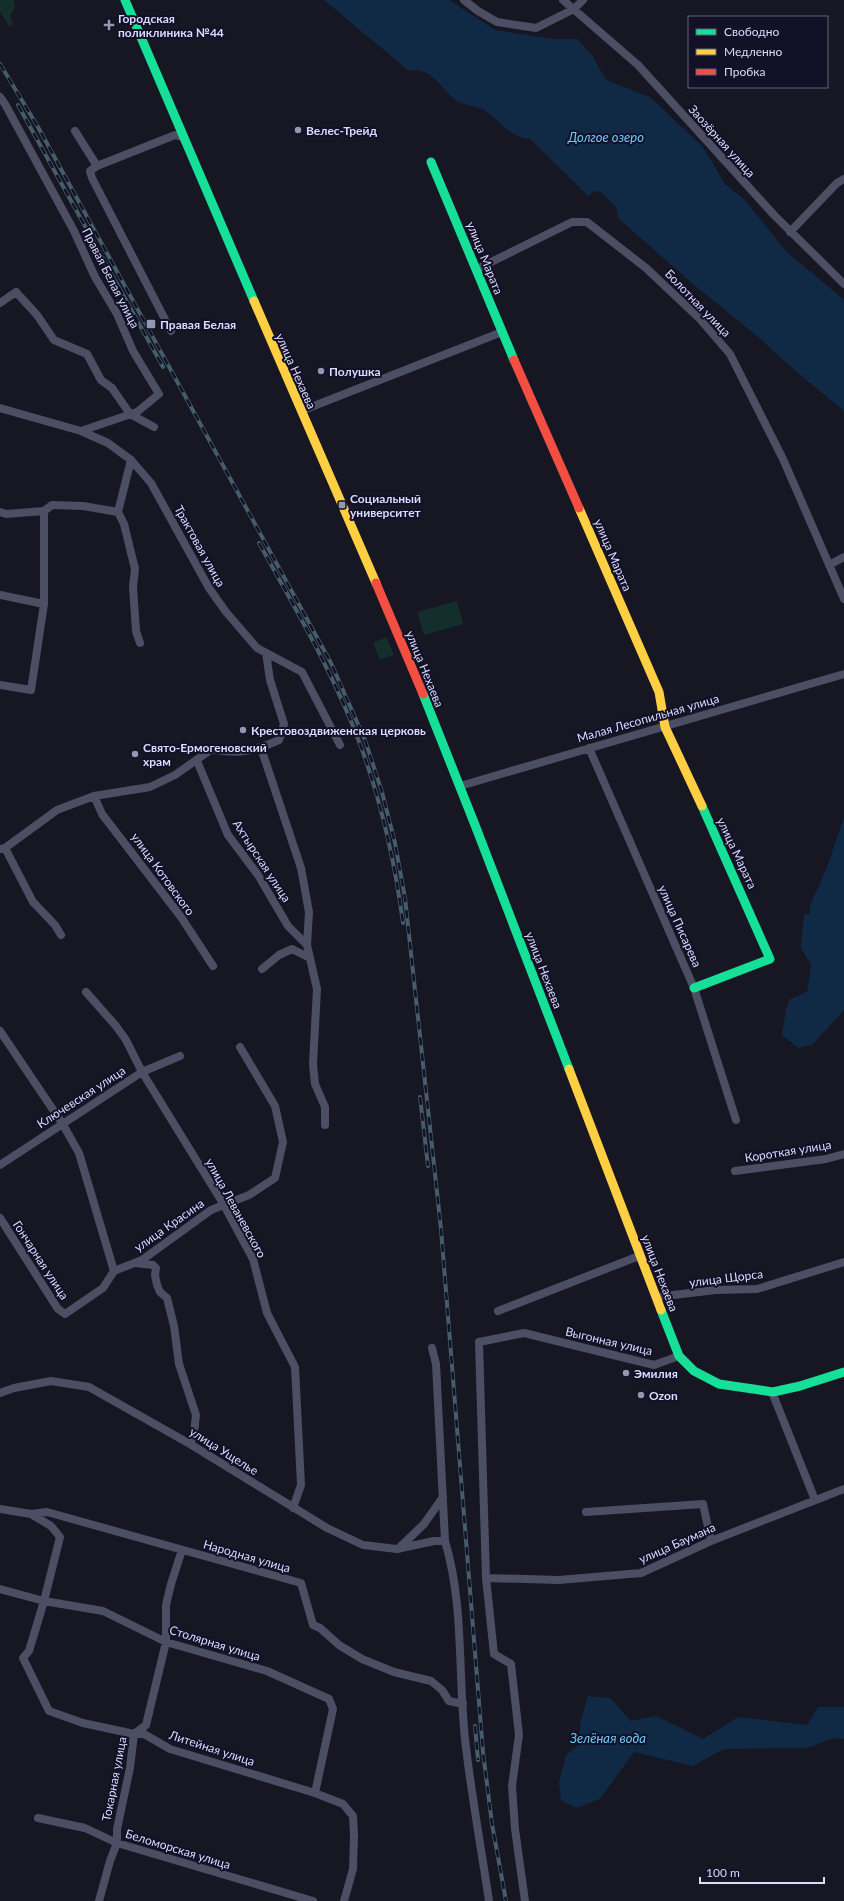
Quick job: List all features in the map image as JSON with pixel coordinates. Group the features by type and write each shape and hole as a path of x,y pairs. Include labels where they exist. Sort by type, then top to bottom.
{"street":[{"name":"улица Нехаева","path":"125,0 182,137 404,649 460,786 679,1356"},
{"path":"464,0 478,11 497,22 536,28 574,9 583,0"},
{"name":"Заозёрная улица","path":"563,0 638,65 790,232 844,284"},
{"name":"Правая Белая улица","path":"0,98 5,104 53,192 74,232 95,278 117,314 133,351 158,394 137,412 82,431"},
{"path":"75,131 97,166"},
{"path":"170,330 92,178 90,171 97,166 175,135 182,137"},
{"name":"улица Марата","path":"431,162 477,269 502,332 659,692 665,727 746,902 770,959 694,988"},
{"path":"790,232 837,183 844,179"},
{"name":"Болотная улица","path":"477,269 572,222 587,222 646,268 699,318 730,354 783,459 844,599"},
{"path":"0,303 16,292 37,315 54,340 87,354 101,380 112,388 130,414 154,427"},
{"path":"301,411 502,332"},
{"name":"Трактовая улица","path":"0,408 82,431 108,443 131,460 150,483 196,562 208,588 226,612 257,648 302,672 340,745"},
{"path":"131,460 118,512 124,524 135,569 133,587 136,631 140,644"},
{"path":"0,512 6,514 44,510 52,504 83,506 118,512"},
{"path":"0,685 31,690 44,604 44,510"},
{"path":"829,565 844,557"},
{"path":"0,595 44,604"},
{"path":"61,935 55,925 33,902 2,849 57,810 94,796 150,787 175,775 197,761 212,748 229,753 255,750 279,740 284,724 270,680 266,653"},
{"name":"Малая Лесопильная улица","path":"460,786 844,674"},
{"name":"Ахтырская улица","path":"261,748 301,868 309,912 307,945 317,989 313,1064 316,1084 325,1107 325,1125"},
{"name":"улица Писарева","path":"589,748 694,988 736,1120"},
{"name":"Ахтырская улица","path":"197,761 228,835 258,875 288,926 307,945"},
{"name":"улица Котовского","path":"94,796 102,814 181,917 195,941 213,966"},
{"path":"262,969 279,955 292,948 310,958"},
{"name":"улица Леваневского","path":"86,992 116,1026 142,1072 224,1205 254,1259 267,1313 295,1367 301,1485 293,1508"},
{"path":"0,1031 62,1123 79,1153 114,1271"},
{"name":"улица Красина","path":"114,1271 142,1260 211,1210 249,1195 275,1178 283,1142 275,1106 240,1047"},
{"name":"Ключевская улица","path":"0,1165 142,1072 180,1056"},
{"name":"Короткая улица","path":"735,1172 826,1159 844,1154"},
{"name":"Гончарная улица","path":"0,1218 58,1310 65,1314 103,1288 114,1271"},
{"path":"498,1311 640,1256"},
{"name":"улица Щорса","path":"656,1297 716,1290 757,1289 844,1262"},
{"path":"134,1263 153,1265 156,1268 155,1275 157,1285 160,1292 167,1298 174,1326 178,1364 196,1415 194,1433 190,1444"},
{"name":"Выгонная улица","path":"486,1578 479,1342 524,1333 654,1365 679,1356"},
{"path":"432,1348 436,1364 445,1541 451,1562 456,1600 465,1739 489,1901"},
{"path":"679,1356 696,1374 707,1380 723,1386 772,1392 805,1385 844,1372"},
{"name":"улица Ущелье","path":"0,1393 14,1388 51,1381 89,1387 190,1444 327,1528 363,1545 397,1549 434,1541 445,1541"},
{"path":"772,1392 815,1500"},
{"name":"улица Баумана","path":"486,1578 559,1580 641,1573 711,1541 844,1489"},
{"path":"397,1549 424,1524 443,1497"},
{"path":"586,1512 703,1504 711,1541"},
{"name":"Народная улица","path":"0,1508 31,1514 47,1512 301,1583 313,1625 320,1628 339,1645 362,1659 394,1672 431,1681 442,1690 449,1701 463,1704"},
{"path":"31,1514 51,1526 60,1537 44,1601"},
{"name":"Токарная улица","path":"100,1901 110,1861 117,1843 117,1829 130,1768 134,1734 146,1725 166,1642 166,1605 182,1550"},
{"path":"486,1578 494,1654 511,1664 519,1735 512,1786 515,1829 524,1901"},
{"name":"Столярная улица","path":"0,1589 44,1601 102,1611 166,1642 267,1671 329,1699 333,1709 315,1793"},
{"name":"Литейная улица","path":"44,1601 29,1651 23,1658 49,1711 83,1723 134,1734 144,1734 170,1749 315,1793 343,1804 353,1816 354,1835 353,1869 344,1901"},
{"name":"Беломорская улица","path":"38,1818 85,1828 117,1843 313,1901"}],"green space":[{"path":"0,0 14,0 15,8 10,16 13,24 10,27 0,12"},
{"path":"457,601 463,624 424,635 417,612"},
{"path":"386,637 394,655 380,660 373,643"}],"water":[{"name":"Долгое озеро","path":"324,0 449,0 495,30 553,39 577,39 592,55 606,80 650,97 703,147 725,184 744,199 787,252 844,300 844,411 785,362 756,335 693,284 618,218 616,207 601,192 595,191 588,196 530,139 523,138 511,132 483,109 457,101 430,75 417,70 409,71"},
{"path":"844,817 844,1010 812,1045 798,1048 782,1035 786,1010 790,999 807,992 811,965 801,948 804,914 810,914 810,905 826,870"},
{"name":"Зелёная вода","path":"588,1696 610,1698 631,1721 656,1716 703,1739 738,1717 807,1725 818,1707 844,1707 844,1739 835,1738 807,1748 724,1749 693,1766 634,1752 600,1799 576,1808 561,1800 559,1783 566,1755 579,1745 580,1724"}],"railway":[{"path":"0,64 38,127 331,663 365,740 382,792 395,843 405,898 441,1229 483,1752 492,1824 506,1901"},
{"path":"18,105 163,367"},
{"path":"259,543 326,667 350,718 360,744 381,810 396,878 403,923"},
{"path":"420,1097 428,1166"},
{"path":"475,1726 478,1760"}],"traffic: fast":[{"path":"125,0 254,301"},
{"path":"431,162 514,360"},
{"path":"423,694 569,1069"},
{"path":"694,988 770,959 702,806"},
{"path":"661,1310 679,1356 694,1371 719,1384 773,1392 800,1386 844,1372"}],"traffic: slow":[{"path":"254,301 376,583"},
{"path":"579,508 659,692 665,727 702,806"},
{"path":"569,1069 661,1310"}],"traffic: jam":[{"path":"514,360 579,508"},
{"path":"376,583 423,694"}],"place":[{"name":"Городская поликлиника №44","path":"109,25"},
{"name":"Велес-Трейд","path":"298,130"},
{"name":"Правая Белая","path":"151,324"},
{"name":"Полушка","path":"321,371"},
{"name":"Социальный университет","path":"342,505"},
{"name":"Крестовоздвиженская церковь","path":"243,730"},
{"name":"Свято-Ермогеновский храм","path":"135,754"},
{"name":"Эмилия","path":"626,1373"},
{"name":"Ozon","path":"641,1395"}]}
